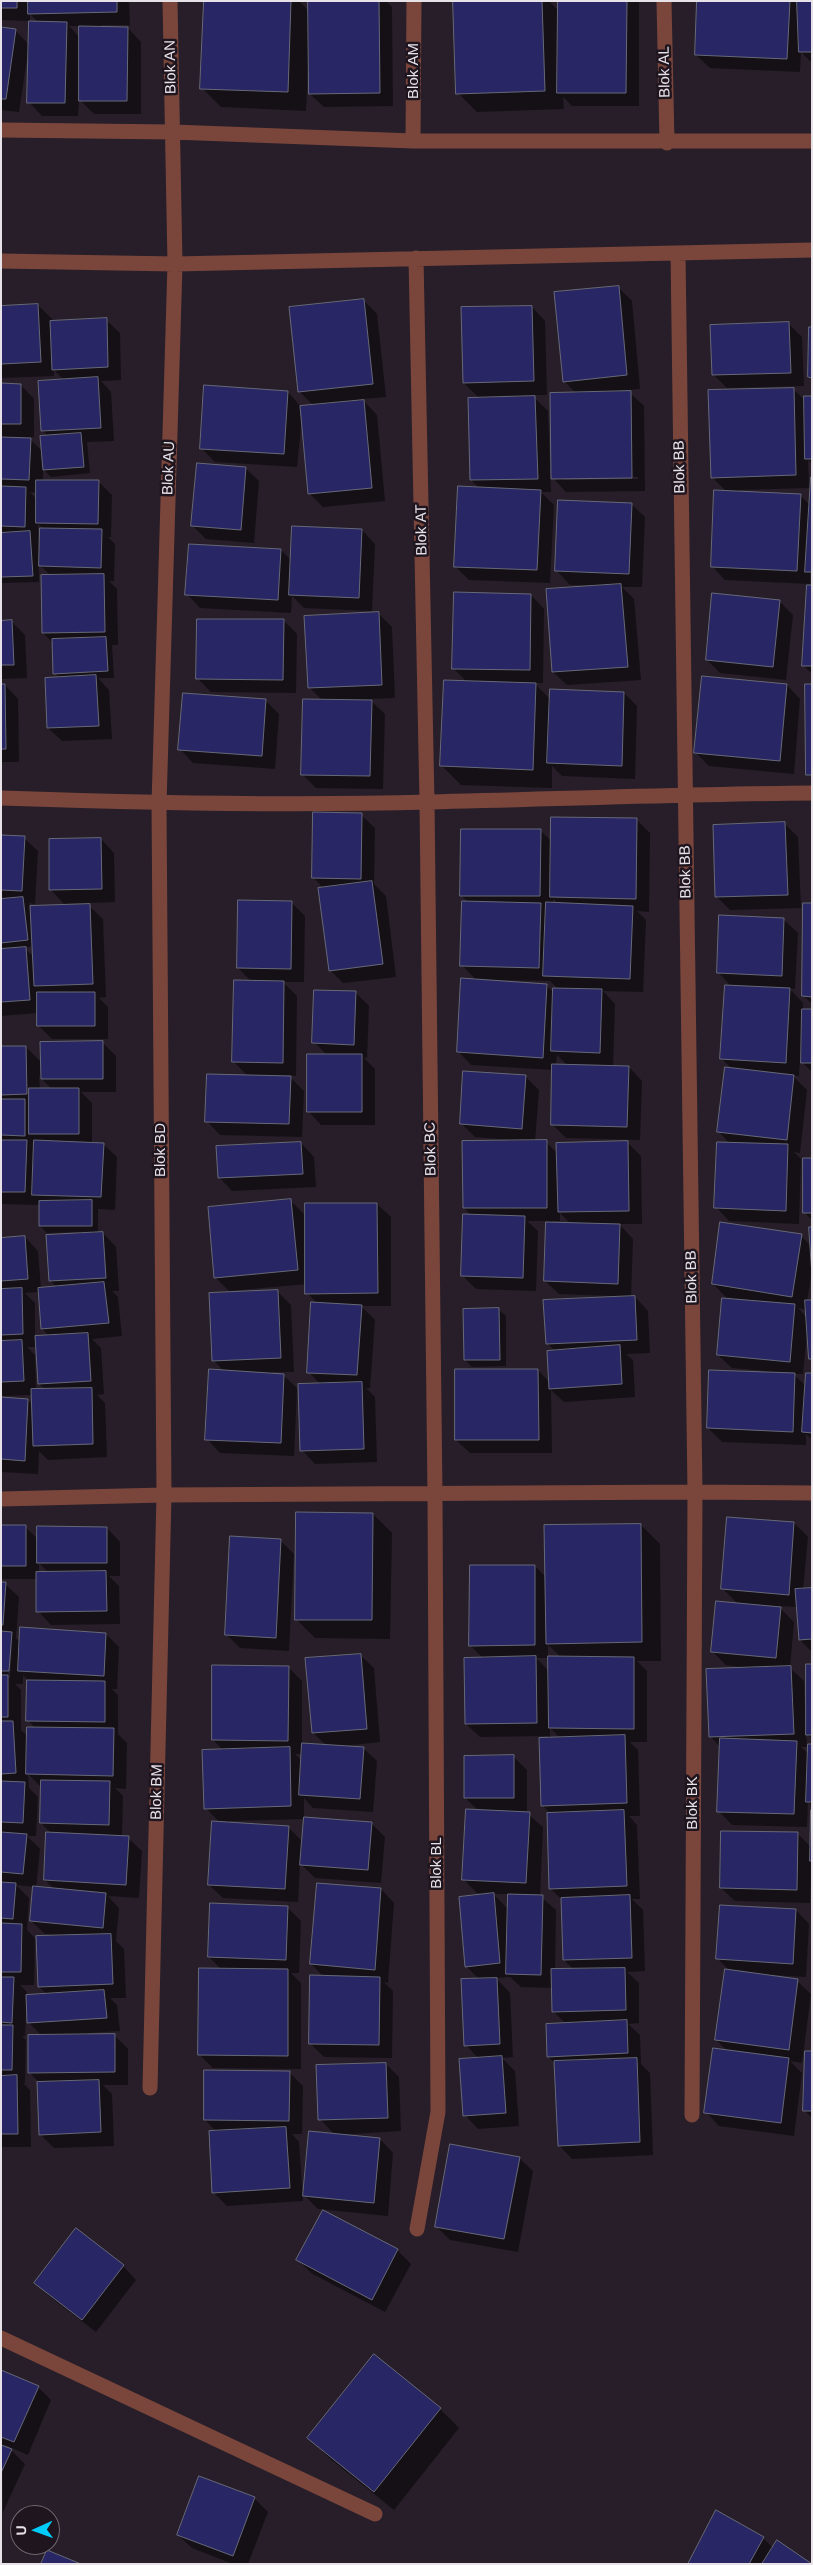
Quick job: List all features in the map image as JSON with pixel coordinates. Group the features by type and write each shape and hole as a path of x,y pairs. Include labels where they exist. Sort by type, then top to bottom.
{"street":[{"name":"Blok AN","path":"170,1 173,132"},
{"name":"Blok AM","path":"413,141 414,1"},
{"name":"Blok AL","path":"664,1 667,143"},
{"path":"1,130 173,132 413,141 667,143 812,141"},
{"name":"Blok AU","path":"159,804 175,264 173,132"},
{"path":"1,261 175,264 812,250"},
{"name":"Blok BB","path":"678,253 694,1492"},
{"name":"Blok AT","path":"416,258 427,802"},
{"path":"1,798 159,804 427,802 685,794 812,793"},
{"name":"Blok BC","path":"427,802 435,1495"},
{"name":"Blok BD","path":"159,804 164,1496"},
{"path":"1,1499 694,1492 812,1493"},
{"name":"Blok BK","path":"692,2115 694,1492"},
{"name":"Blok BL","path":"417,2229 438,2112 435,1495"},
{"name":"Blok BM","path":"150,2088 164,1496"},
{"path":"1,2338 375,2514"}],"building":[{"path":"1,1 17,1 17,8 1,8"},
{"path":"28,1 117,1 117,12 28,14"},
{"path":"204,1 291,1 288,92 200,89"},
{"path":"308,1 379,1 380,93 309,94"},
{"path":"453,1 542,1 545,91 456,94"},
{"path":"558,1 627,1 626,93 557,93"},
{"path":"697,1 790,1 787,59 695,55"},
{"path":"797,1 812,1 812,52 799,52"},
{"path":"29,21 67,22 65,103 27,103"},
{"path":"79,26 128,27 127,101 79,101"},
{"path":"1,27 16,29 6,99 1,99"},
{"path":"619,286 627,375 563,382 554,292"},
{"path":"364,299 373,384 298,392 289,307"},
{"path":"38,304 41,362 1,364 1,306"},
{"path":"532,306 534,381 463,383 461,307"},
{"path":"107,318 108,367 52,370 50,321"},
{"path":"789,322 791,373 712,375 710,325"},
{"path":"809,327 812,327 812,378 808,377"},
{"path":"98,377 101,428 41,431 38,381"},
{"path":"1,383 21,384 21,424 1,424"},
{"path":"204,385 288,391 284,454 200,449"},
{"path":"794,388 796,475 711,478 708,390"},
{"path":"631,391 632,478 551,479 550,393"},
{"path":"535,396 538,479 470,480 468,398"},
{"path":"804,396 812,396 812,459 805,459"},
{"path":"364,400 372,488 308,494 300,406"},
{"path":"81,433 84,467 43,470 40,436"},
{"path":"1,437 31,438 29,480 1,479"},
{"path":"197,463 246,467 241,530 191,526"},
{"path":"811,477 812,572 805,572"},
{"path":"36,480 99,480 98,524 36,523"},
{"path":"1,486 26,487 25,527 1,526"},
{"path":"458,486 541,490 537,570 454,567"},
{"path":"714,490 801,494 797,571 711,567"},
{"path":"558,500 632,503 629,574 555,571"},
{"path":"292,526 362,529 359,598 289,595"},
{"path":"40,528 102,529 101,568 39,566"},
{"path":"30,531 33,576 1,577 1,533"},
{"path":"189,544 281,549 278,600 185,595"},
{"path":"104,574 105,632 42,633 41,575"},
{"path":"621,584 628,667 552,672 546,589"},
{"path":"807,585 812,585 812,666 802,666"},
{"path":"454,592 531,594 530,670 452,669"},
{"path":"712,593 780,600 773,667 706,660"},
{"path":"379,612 382,685 308,688 304,616"},
{"path":"197,619 284,619 283,680 196,679"},
{"path":"12,620 14,665 1,665 1,621"},
{"path":"106,637 108,671 53,674 52,639"},
{"path":"96,675 99,726 47,728 45,678"},
{"path":"702,676 787,684 780,761 694,753"},
{"path":"444,680 536,683 533,770 440,766"},
{"path":"1,684 5,684 6,749 1,749"},
{"path":"805,684 812,684 812,775 806,775"},
{"path":"550,689 624,692 622,766 547,763"},
{"path":"183,693 266,699 262,756 178,750"},
{"path":"303,699 372,700 370,776 301,775"},
{"path":"313,812 362,813 361,879 312,878"},
{"path":"551,817 637,818 636,899 550,897"},
{"path":"785,822 788,895 715,897 713,825"},
{"path":"461,829 541,829 540,896 460,896"},
{"path":"1,835 25,836 22,891 1,890"},
{"path":"101,838 102,889 49,890 49,839"},
{"path":"372,881 383,964 329,971 318,888"},
{"path":"23,897 28,940 1,943 1,899"},
{"path":"238,900 292,901 291,969 237,968"},
{"path":"462,901 541,903 539,968 460,966"},
{"path":"546,902 633,906 630,979 543,976"},
{"path":"803,903 812,903 812,997 802,996"},
{"path":"90,904 93,984 34,986 30,906"},
{"path":"719,915 784,918 782,976 717,973"},
{"path":"26,947 30,1000 1,1002 1,949"},
{"path":"461,978 547,984 543,1058 457,1052"},
{"path":"234,980 284,981 283,1063 232,1062"},
{"path":"725,985 790,988 786,1063 720,1059"},
{"path":"553,988 602,989 600,1053 551,1051"},
{"path":"314,990 356,991 354,1045 312,1043"},
{"path":"37,992 95,992 95,1026 37,1026"},
{"path":"802,1009 812,1009 812,1063 801,1063"},
{"path":"103,1041 103,1079 41,1079 40,1042"},
{"path":"1,1046 26,1046 27,1094 1,1095"},
{"path":"307,1054 362,1054 362,1112 307,1112"},
{"path":"552,1064 629,1066 627,1127 551,1125"},
{"path":"725,1067 794,1075 787,1140 717,1132"},
{"path":"463,1071 526,1075 522,1129 460,1124"},
{"path":"207,1074 291,1076 289,1124 205,1122"},
{"path":"29,1088 79,1088 79,1134 29,1134"},
{"path":"1,1099 25,1099 25,1136 1,1135"},
{"path":"1,1140 27,1140 25,1192 1,1192"},
{"path":"34,1140 104,1143 101,1197 32,1195"},
{"path":"547,1140 547,1208 463,1208 462,1141"},
{"path":"628,1141 629,1211 558,1212 556,1143"},
{"path":"301,1142 303,1174 218,1178 216,1146"},
{"path":"717,1142 788,1144 786,1211 714,1208"},
{"path":"803,1158 812,1158 812,1213 803,1213"},
{"path":"291,1199 298,1270 214,1278 208,1207"},
{"path":"92,1200 92,1226 39,1226 39,1201"},
{"path":"305,1203 377,1203 378,1293 305,1294"},
{"path":"463,1214 525,1216 523,1278 461,1276"},
{"path":"546,1222 620,1224 618,1284 544,1281"},
{"path":"720,1222 802,1234 792,1297 712,1284"},
{"path":"809,1227 812,1227 812,1275"},
{"path":"103,1232 106,1278 49,1281 46,1235"},
{"path":"25,1236 28,1279 1,1281 1,1238"},
{"path":"104,1282 109,1323 41,1329 38,1288"},
{"path":"22,1288 23,1334 1,1335 1,1289"},
{"path":"278,1290 281,1358 212,1361 209,1293"},
{"path":"635,1296 637,1340 546,1344 543,1300"},
{"path":"722,1298 795,1304 790,1362 717,1355"},
{"path":"805,1300 812,1300 812,1359 809,1359"},
{"path":"311,1302 362,1305 357,1375 307,1373"},
{"path":"499,1308 500,1360 464,1360 463,1309"},
{"path":"88,1333 91,1381 38,1384 35,1336"},
{"path":"22,1340 24,1381 1,1382 1,1341"},
{"path":"620,1345 622,1384 549,1389 547,1351"},
{"path":"209,1369 284,1374 281,1443 205,1440"},
{"path":"455,1369 538,1369 539,1440 455,1440"},
{"path":"709,1370 795,1373 793,1432 707,1428"},
{"path":"806,1373 812,1373 812,1433 802,1432"},
{"path":"362,1382 364,1449 300,1451 298,1384"},
{"path":"92,1388 93,1444 33,1446 31,1389"},
{"path":"1,1397 28,1399 25,1461 1,1459"},
{"path":"296,1512 373,1513 372,1620 295,1620"},
{"path":"727,1517 794,1522 789,1595 721,1589"},
{"path":"641,1524 642,1642 546,1644 544,1525"},
{"path":"1,1525 26,1525 26,1566 1,1566"},
{"path":"37,1526 107,1527 107,1563 37,1563"},
{"path":"230,1536 281,1539 276,1638 225,1635"},
{"path":"470,1565 535,1565 535,1645 469,1646"},
{"path":"106,1571 107,1611 36,1612 36,1572"},
{"path":"1,1582 6,1582 3,1625 1,1625"},
{"path":"812,1588 812,1639 799,1640 795,1589"},
{"path":"716,1601 781,1607 776,1658 711,1652"},
{"path":"20,1627 106,1633 104,1676 18,1671"},
{"path":"1,1631 12,1632 9,1671 1,1671"},
{"path":"361,1654 367,1729 312,1733 305,1658"},
{"path":"536,1656 537,1723 465,1724 464,1658"},
{"path":"548,1656 634,1657 634,1729 549,1728"},
{"path":"806,1664 812,1664 812,1735 806,1735"},
{"path":"212,1665 289,1666 288,1741 212,1740"},
{"path":"791,1666 794,1734 709,1737 706,1669"},
{"path":"1,1675 8,1675 8,1717 1,1717"},
{"path":"27,1680 105,1681 105,1722 26,1721"},
{"path":"1,1721 13,1721 16,1773 1,1774"},
{"path":"27,1727 114,1728 113,1776 26,1774"},
{"path":"625,1735 627,1803 541,1806 539,1738"},
{"path":"720,1738 797,1741 794,1814 717,1812"},
{"path":"302,1743 364,1747 360,1799 299,1795"},
{"path":"808,1744 812,1744 812,1802 806,1802"},
{"path":"290,1747 291,1806 204,1809 202,1750"},
{"path":"514,1755 514,1798 464,1798 464,1756"},
{"path":"41,1780 110,1781 109,1825 40,1823"},
{"path":"1,1781 25,1782 23,1823 1,1822"},
{"path":"466,1809 530,1812 526,1883 462,1880"},
{"path":"624,1810 627,1886 549,1889 547,1813"},
{"path":"811,1810 812,1861 810,1861"},
{"path":"304,1817 372,1822 368,1870 300,1865"},
{"path":"212,1821 289,1826 285,1889 208,1885"},
{"path":"721,1831 798,1832 797,1890 720,1888"},
{"path":"1,1832 27,1834 23,1874 1,1872"},
{"path":"46,1832 129,1836 126,1885 44,1880"},
{"path":"1,1882 16,1883 13,1919 1,1918"},
{"path":"317,1883 381,1888 375,1970 310,1964"},
{"path":"33,1886 106,1893 103,1928 30,1921"},
{"path":"494,1893 500,1963 465,1967 459,1897"},
{"path":"508,1894 543,1895 541,1975 506,1974"},
{"path":"630,1895 632,1958 563,1960 561,1898"},
{"path":"210,1903 288,1906 286,1960 208,1957"},
{"path":"720,1905 796,1909 793,1964 716,1959"},
{"path":"1,1923 22,1924 21,1972 1,1972"},
{"path":"111,1934 113,1984 38,1987 36,1936"},
{"path":"199,1968 288,1969 288,2056 198,2055"},
{"path":"625,1968 626,2010 552,2012 551,1969"},
{"path":"725,1969 798,1979 789,2050 715,2040"},
{"path":"310,1975 380,1977 379,2045 309,2044"},
{"path":"1,1977 14,1977 12,2023 1,2022"},
{"path":"497,1978 500,2044 464,2046 461,1979"},
{"path":"104,1990 107,2018 27,2023 26,1995"},
{"path":"627,2020 628,2053 547,2057 546,2024"},
{"path":"1,2025 13,2025 12,2070 1,2070"},
{"path":"115,2034 115,2072 28,2073 28,2035"},
{"path":"713,2048 789,2058 781,2123 704,2113"},
{"path":"805,2051 812,2051 812,2111 803,2111"},
{"path":"502,2056 506,2113 463,2116 459,2059"},
{"path":"637,2058 640,2142 558,2146 554,2061"},
{"path":"386,2063 388,2118 318,2120 316,2065"},
{"path":"204,2070 290,2071 289,2121 204,2120"},
{"path":"17,2075 18,2134 1,2134 1,2076"},
{"path":"99,2080 101,2132 39,2135 37,2082"},
{"path":"286,2127 290,2188 212,2193 209,2131"},
{"path":"309,2131 380,2138 374,2203 303,2196"},
{"path":"450,2144 520,2157 504,2239 435,2227"},
{"path":"323,2210 398,2249 372,2300 296,2260"},
{"path":"76,2228 124,2265 82,2320 34,2283"},
{"path":"374,2354 441,2408 374,2492 307,2438"},
{"path":"1,2370 39,2386 14,2442 1,2437"},
{"path":"1,2445 12,2449 1,2473"},
{"path":"199,2476 255,2497 233,2556 177,2535"},
{"path":"716,2510 764,2537 749,2564 688,2564"},
{"path":"777,2540 812,2564 762,2564"},
{"path":"45,2555 59,2555 81,2564 41,2564"}]}
